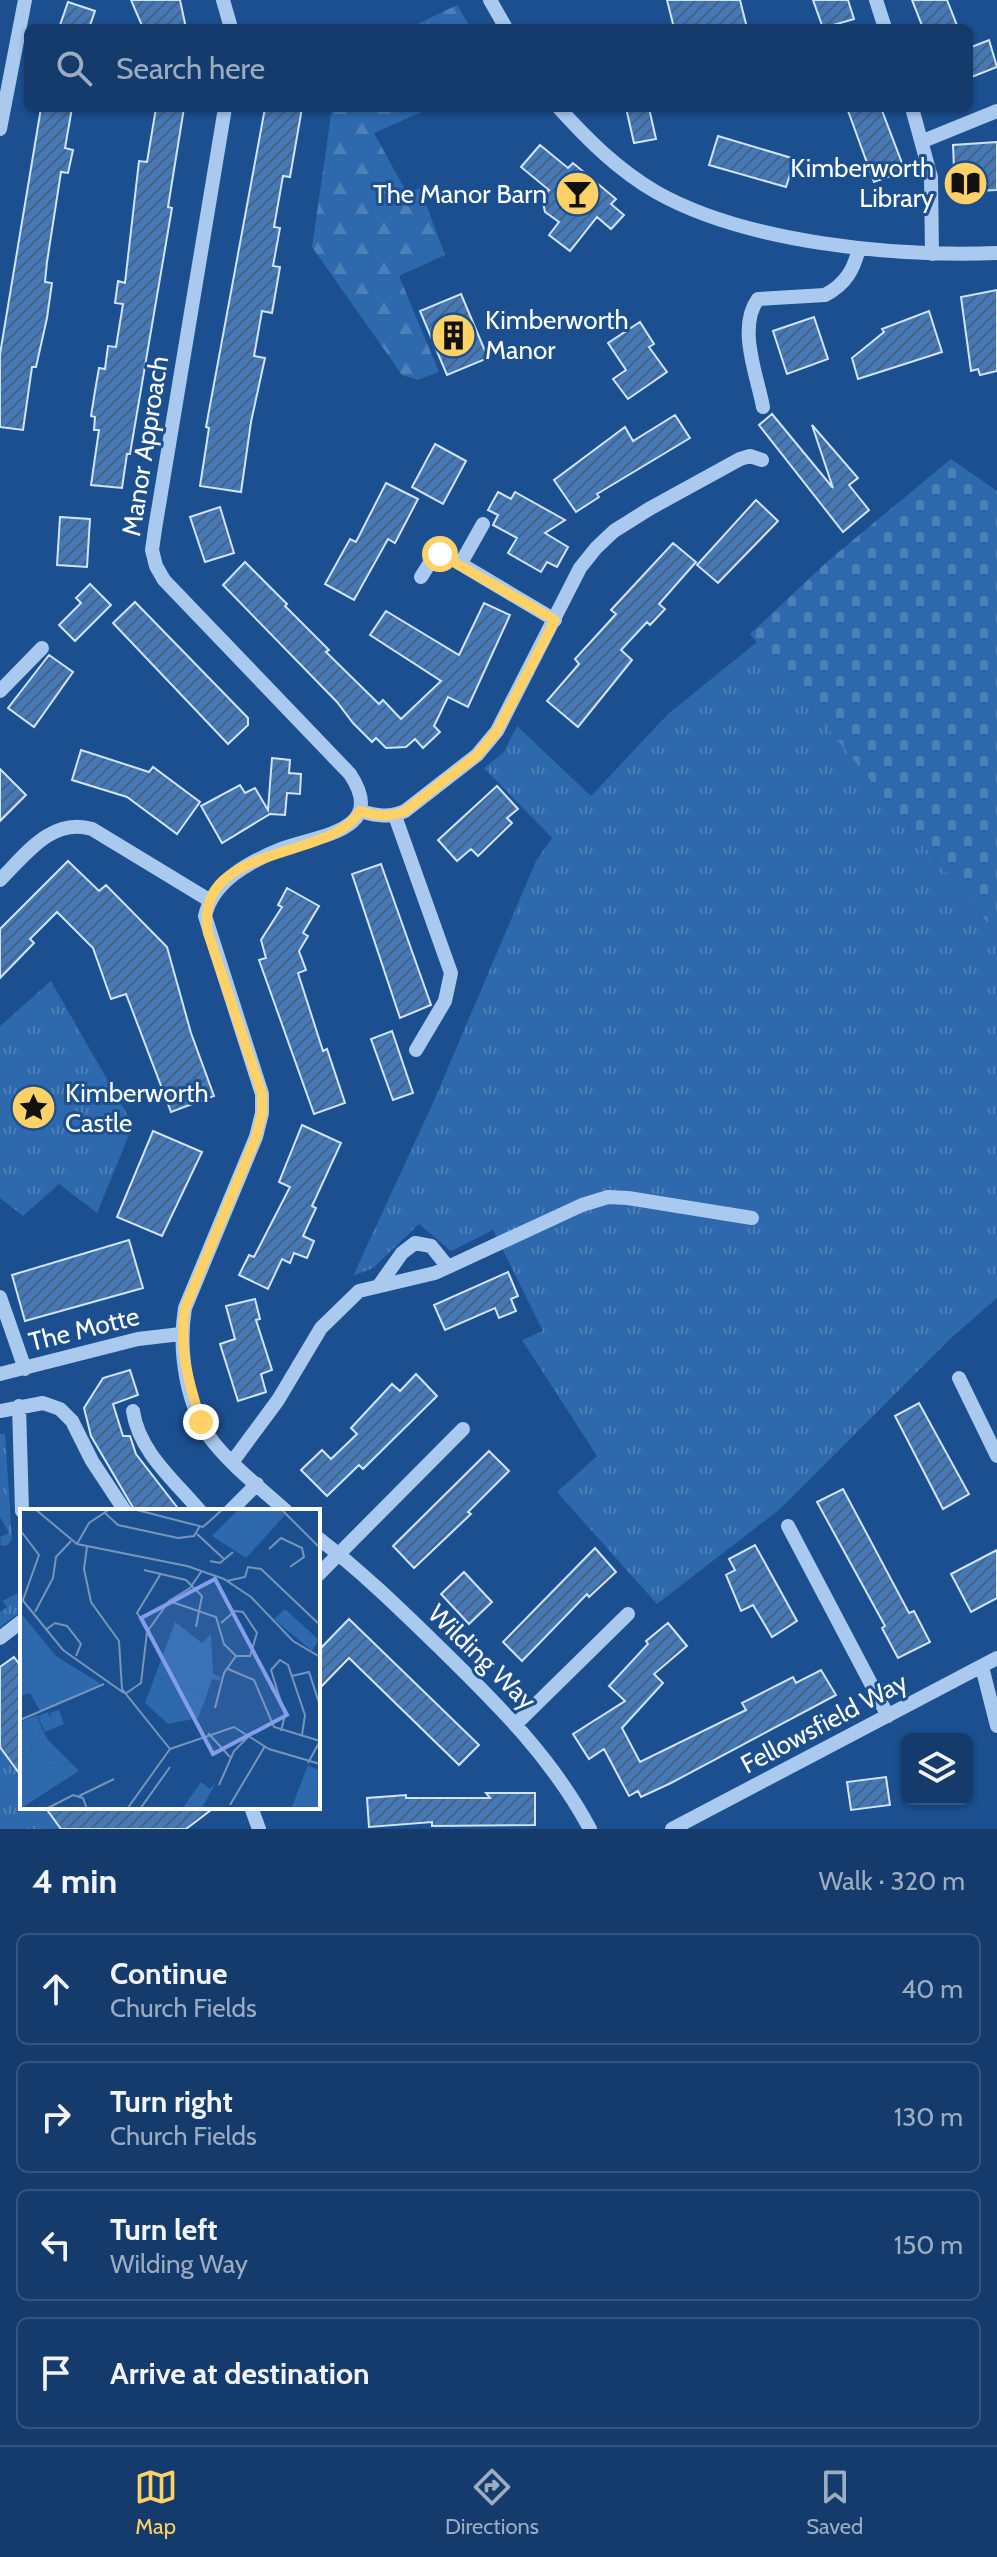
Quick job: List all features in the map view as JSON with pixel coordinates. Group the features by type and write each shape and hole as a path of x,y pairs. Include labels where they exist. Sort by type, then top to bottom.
{"street":[{"path":"0,129 25,0"},
{"path":"223,0 230,24"},
{"path":"490,0 504,24"},
{"path":"876,0 884,24"},
{"path":"923,141 997,111"},
{"name":"Manor Approach","path":"224,112 152,550 164,580 350,774 361,797 360,811"},
{"path":"563,112 622,170 658,193 700,212 749,226 859,248 932,254 997,253"},
{"path":"913,112 923,141 933,194 932,254"},
{"path":"763,407 748,325 750,310 758,299 825,295 834,290 855,265 859,248"},
{"path":"284,1509 214,1443 201,1422 184,1367 181,1334 185,1308 256,1137 262,1113 262,1094 208,933 205,916 209,900 219,886 255,862 343,831 360,811 376,816 395,816 430,795 477,755 497,731 580,568 614,531 740,459 750,456 762,460"},
{"path":"461,563 483,524"},
{"path":"421,577 433,558 440,554 461,563 555,620"},
{"path":"0,691 42,648"},
{"path":"395,816 451,973 445,1001 416,1050"},
{"path":"0,880 53,832 78,825 92,829 209,900"},
{"path":"233,1461 278,1400 321,1328 359,1291 380,1284 416,1279 448,1267 582,1205 608,1197 752,1218"},
{"path":"380,1284 402,1253 415,1243 431,1246 448,1267"},
{"path":"0,1297 25,1369"},
{"name":"The Motte","path":"0,1374 138,1339 181,1334"},
{"path":"959,1378 997,1456"},
{"path":"0,1411 43,1403 60,1409 72,1421 92,1461 124,1509"},
{"path":"19,1406 22,1509"},
{"path":"133,1411 144,1447 198,1509"},
{"path":"320,1573 463,1429"},
{"path":"232,1509 257,1484"},
{"path":"788,1526 888,1716"},
{"name":"Wilding Way","path":"320,1540 517,1723 563,1781 590,1829"},
{"path":"517,1723 628,1614"},
{"path":"0,1638 20,1623"},
{"name":"Fellowsfield Way","path":"672,1829 997,1658"},
{"path":"982,1667 997,1726"},
{"path":"252,1809 259,1829"}],"green space":[{"path":"457,5 469,24 417,24"},
{"path":"331,112 422,112 374,133 407,193 420,188 445,255 399,276 439,372 418,380 402,375 312,247"},
{"path":"951,459 997,491 997,934 750,634 829,560"},
{"path":"757,642 997,934 997,1298 949,1340 780,1509 657,1604 557,1492 597,1456 522,1340 543,1331 493,1230 451,1251 419,1224 373,1268 353,1276 433,1103 536,861 552,838 484,768 504,752 517,726 591,796 668,714"},
{"path":"51,981 133,1125 97,1213 59,1184 23,1216 0,1198 0,1026"},
{"path":"0,1434 5,1434 12,1539 8,1545 1,1546 0,1537 9,1533 0,1517"},
{"path":"20,1592 20,1612 0,1627 0,1612 7,1607 2,1601"},
{"path":"0,1747 20,1774 20,1809 46,1809 61,1829 0,1829"}],"building":[{"path":"131,0 180,0 185,24 141,24"},
{"path":"667,0 740,0 746,24 673,24"},
{"path":"813,0 848,0 854,19 822,24"},
{"path":"912,0 947,0 956,24 921,24"},
{"path":"68,2 95,11 90,24 60,24"},
{"path":"989,40 997,67 973,76 973,46"},
{"path":"40,112 71,112 65,148 73,150 68,173 61,172 45,282 52,283 47,318 36,367 32,367 23,430 0,427 0,354"},
{"path":"155,112 183,112 168,207 172,208 122,488 91,485 99,430 94,430 95,417 91,416 95,391 99,368 105,369 108,346 116,347 123,304 115,303 118,281 125,283 139,161 147,162"},
{"path":"264,112 301,112 290,177 283,176 274,227 280,228 273,266 280,267 272,313 262,311 254,356 265,358 251,422 241,492 200,486 209,428 206,427"},
{"path":"627,112 650,112 656,139 634,143"},
{"path":"848,112 883,112 905,171 874,182"},
{"path":"718,136 795,159 786,187 709,165"},
{"path":"997,142 997,190 955,192 953,145"},
{"name":"The Manor Barn","path":"540,145 568,168 573,163 616,199 611,204 624,215 611,229 597,217 570,251 549,235 559,222 545,212 542,198 549,190 521,167"},
{"path":"997,290 997,371 980,375 978,369 971,371 961,297"},
{"name":"Kimberworth Manor","path":"461,294 488,358 447,375 420,311"},
{"path":"929,311 942,352 858,379 852,358 884,332 882,329"},
{"path":"814,317 828,359 787,374 773,331"},
{"path":"640,322 654,344 649,347 667,372 628,399 613,379 626,370 608,343"},
{"path":"772,414 833,488 812,425 858,478 849,485 869,510 843,532 759,425"},
{"path":"675,415 690,438 597,494 599,497 576,512 554,480 625,427 633,441"},
{"path":"435,444 466,461 443,504 412,487"},
{"path":"386,483 418,499 395,543 388,539 354,600 325,584 350,539 356,542"},
{"path":"498,492 511,499 515,492 565,520 545,533 568,547 557,567 547,562 541,572 508,553 517,538 493,525 498,515 488,510"},
{"path":"756,500 778,521 718,583 697,565"},
{"path":"220,507 234,553 205,562 190,517"},
{"path":"60,517 90,519 87,567 57,565"},
{"path":"673,543 696,562 659,604 665,609 650,625 647,622 621,650 632,660 578,727 547,701 579,664 575,659 616,614 611,610"},
{"path":"245,562 329,650 326,652 379,704 383,700 401,719 441,681 370,635 386,611 459,655 484,603 510,615 468,707 448,697 434,726 440,732 423,748 415,739 406,747 386,748 376,738 372,742 353,723 337,702 223,585"},
{"path":"90,584 111,605 75,641 59,625 81,603 76,598"},
{"path":"135,602 248,718 248,725 228,744 113,623"},
{"path":"49,655 73,672 34,727 8,708"},
{"path":"81,750 149,772 153,767 200,802 177,834 127,797 72,780"},
{"path":"272,758 290,760 289,773 301,774 300,794 287,793 285,815 270,814 222,843 201,806 240,785 245,793 255,788 268,810"},
{"path":"0,769 26,795 0,821"},
{"path":"497,786 518,809 507,818 512,823 478,856 471,849 457,861 438,840"},
{"path":"68,861 99,891 106,885 167,947 191,1033 214,1096 171,1112 126,994 111,999 93,948 57,912 30,939 34,943 0,978 0,929"},
{"path":"381,864 431,1005 400,1018 352,874"},
{"path":"287,888 319,906 303,933 308,936 299,951 306,970 298,973 323,1051 327,1049 345,1103 314,1114 259,960 266,958 261,940 282,907 278,905"},
{"path":"392,1031 413,1093 393,1100 371,1039"},
{"path":"302,1125 341,1143 312,1206 316,1208 303,1236 314,1241 307,1258 294,1253 290,1263 282,1259 268,1289 239,1275 249,1255 254,1257 290,1187 279,1182"},
{"path":"153,1131 202,1152 162,1236 117,1217"},
{"path":"129,1240 143,1288 25,1321 12,1275"},
{"path":"508,1272 518,1296 511,1299 516,1311 499,1318 495,1308 445,1330 434,1305"},
{"path":"255,1299 260,1319 256,1320 272,1370 261,1374 266,1392 238,1401 220,1344 235,1339 226,1306"},
{"path":"130,1370 138,1395 113,1404 123,1436 130,1436 136,1454 178,1509 134,1509 91,1436 84,1408 103,1378"},
{"path":"416,1374 437,1396 363,1469 359,1465 327,1496 301,1470 322,1450 331,1459 357,1434 351,1428 392,1384 400,1391"},
{"path":"919,1403 969,1494 943,1509 895,1416"},
{"path":"489,1451 509,1471 468,1512 471,1514 414,1568 393,1546"},
{"path":"843,1489 909,1613 914,1611 930,1642 898,1658 882,1628 885,1626 817,1502"},
{"path":"755,1545 797,1621 772,1637 753,1605 741,1611 726,1575 735,1570 729,1559"},
{"path":"595,1548 616,1572 589,1597 587,1594 522,1661 503,1642"},
{"path":"997,1550 997,1598 971,1612 951,1574"},
{"path":"464,1572 492,1602 469,1624 441,1594"},
{"path":"349,1619 479,1745 459,1765 349,1658 320,1688 320,1649"},
{"path":"668,1623 687,1646 654,1674 663,1683 622,1728 640,1762 746,1710 742,1703 793,1677 796,1683 821,1670 836,1695 671,1783 641,1797 638,1791 629,1796 604,1749 589,1759 573,1734 625,1701 609,1686 648,1644 646,1641"},
{"path":"14,1657 20,1665 20,1774 0,1747 0,1667"},
{"path":"886,1777 890,1805 851,1810 847,1782"},
{"path":"486,1793 535,1793 535,1825 432,1826 432,1822 369,1827 367,1798 406,1795 406,1798 490,1798"},
{"path":"46,1809 212,1809 186,1829 61,1829"}],"place":[{"name":"Kimberworth Library","path":"965,183"},
{"name":"The Manor Barn","path":"578,194"},
{"name":"Kimberworth Manor","path":"454,335"},
{"name":"Kimberworth Castle","path":"34,1108"}],"route":[{"path":"201,1422 184,1367 181,1334 185,1308 256,1137 262,1113 262,1094 208,933 205,916 209,900 219,886 255,862 282,849 343,831 355,821 360,811 376,816 395,816 405,811 430,795 477,755 497,731 555,620 461,563 440,554"}]}
